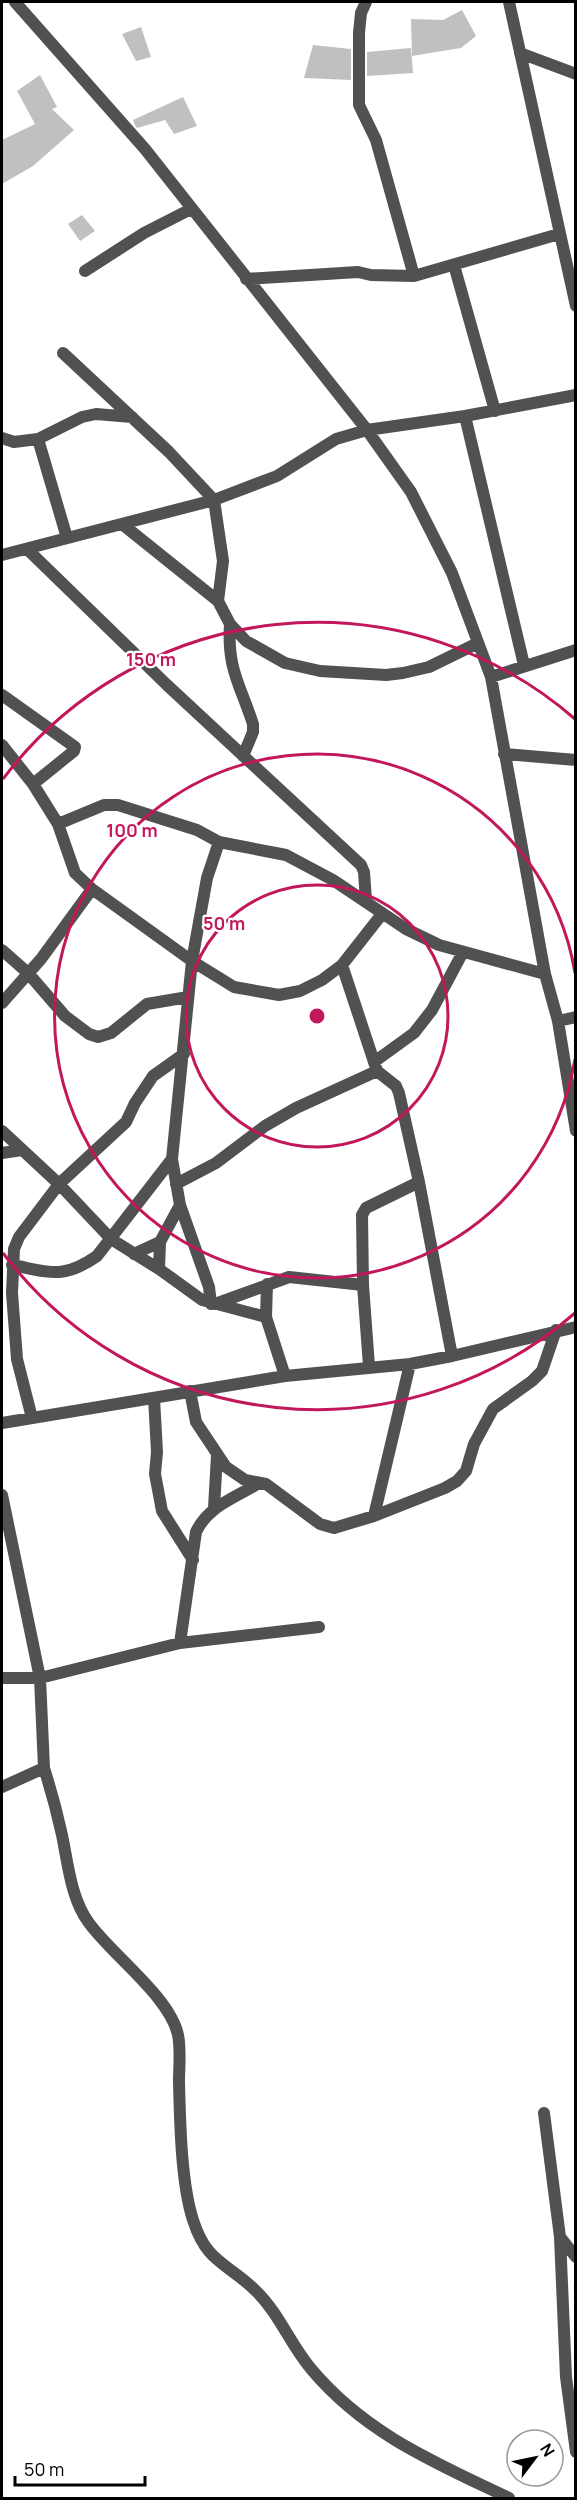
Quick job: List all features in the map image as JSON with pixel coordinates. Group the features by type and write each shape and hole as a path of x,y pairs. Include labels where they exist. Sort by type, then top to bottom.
{"street":[{"path":"15,2 145,149 367,430 416,502 452,573 491,677 545,974 558,1021 576,1131"},
{"path":"366,2 361,13 359,33 359,105 376,140 414,276"},
{"path":"509,2 576,306"},
{"path":"520,53 576,74"},
{"path":"85,271 144,233 191,209"},
{"path":"246,279 358,272 371,275 414,276 559,234"},
{"path":"454,265 495,411"},
{"path":"63,353 169,452 214,500 223,561 218,601"},
{"path":"2,555 214,500 277,477 336,439 367,430 465,417 576,395"},
{"path":"2,438 14,442 38,439 82,417 96,414 132,417"},
{"path":"465,417 524,666"},
{"path":"38,439 67,538"},
{"path":"122,524 218,601 230,624 246,641 285,663 320,671 386,675 429,667 478,644"},
{"path":"27,549 243,756 361,865 364,872 366,901"},
{"path":"230,624 230,664 253,724 243,756"},
{"path":"491,677 576,650"},
{"path":"2,695 75,747 74,751 33,784"},
{"path":"2,744 33,784 58,824 72,869 92,889 192,961 234,987 279,995 300,991 322,980 342,965 382,914"},
{"path":"504,754 576,760"},
{"path":"58,824 104,805 118,805 196,830 219,842 286,855 366,901 382,914 439,945 545,974"},
{"path":"212,1304 209,1287 180,1205 172,1159 192,961 207,878 219,842"},
{"path":"2,1003 28,973 92,889"},
{"path":"2,950 28,973 65,1016 89,1034 98,1037 111,1033 152,1002 188,997"},
{"path":"176,1184 216,1163 265,1126 376,1067 414,1033 432,1011 463,952"},
{"path":"342,965 376,1067 396,1086 419,1182 452,1356"},
{"path":"558,1021 576,1017"},
{"path":"32,1418 17,1359 12,1293 14,1249 19,1237 59,1184 126,1122 135,1103 153,1076 184,1054"},
{"path":"2,1131 59,1184 111,1239 159,1269 192,1295 212,1304 266,1317"},
{"path":"2,1153 22,1150"},
{"path":"12,1265 54,1273 70,1272 97,1256 172,1159"},
{"path":"369,1366 363,1285 362,1215 366,1208 419,1182"},
{"path":"159,1269 160,1242 180,1205"},
{"path":"134,1254 160,1242"},
{"path":"212,1304 289,1277 363,1285"},
{"path":"267,1284 266,1317 285,1376"},
{"path":"2,1423 285,1376 369,1366 410,1364 576,1326"},
{"path":"190,1391 196,1422 217,1455 233,1473 245,1480 272,1487 320,1524 334,1528 374,1516 457,1481 466,1471 474,1444 493,1409 542,1371 556,1330"},
{"path":"374,1516 410,1364"},
{"path":"154,1398 157,1452 155,1474 162,1511 193,1560"},
{"path":"214,1508 217,1455"},
{"path":"180,1643 196,1532 201,1522 214,1508 259,1483"},
{"path":"2,1495 40,1678 44,1768 72,1883 89,1923 159,2001 171,2017 178,2036 180,2111 187,2199 203,2246 212,2258 257,2292 312,2370 359,2417 403,2447 509,2499"},
{"path":"2,1678 40,1678 180,1643 319,1627"},
{"path":"2,1787 44,1768"},
{"path":"544,2113 560,2237 566,2377 576,2452"},
{"path":"560,2237 576,2257"}],"building":[{"path":"462,10 476,36 461,48 412,56 411,19 443,20"},
{"path":"141,27 151,57 136,61 122,34"},
{"path":"313,45 351,49 351,80 304,78"},
{"path":"411,48 413,73 367,76 367,52"},
{"path":"40,75 57,107 52,109 74,130 33,166 2,184 2,140 35,124 17,91"},
{"path":"183,97 197,126 174,134 165,120 137,128 135,125 133,120"},
{"path":"82,215 95,231 80,241 68,224"}]}
